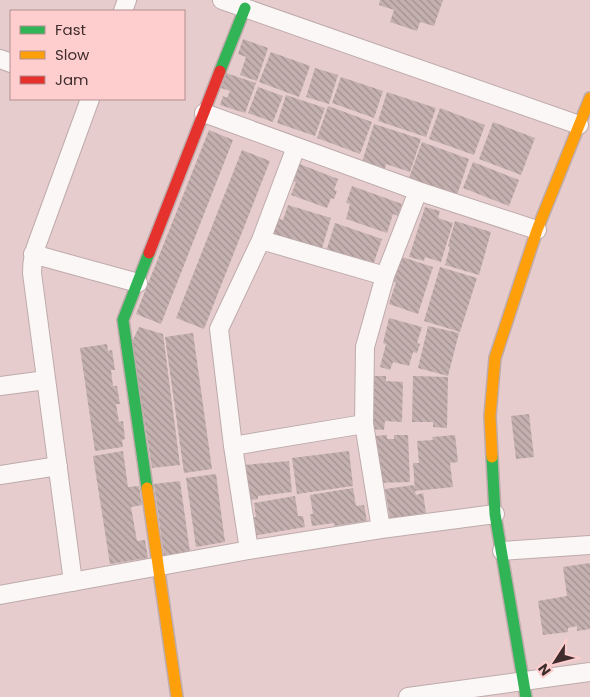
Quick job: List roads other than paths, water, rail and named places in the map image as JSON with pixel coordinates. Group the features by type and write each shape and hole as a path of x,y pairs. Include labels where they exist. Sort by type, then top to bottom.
{"street":[{"path":"222,0 579,125"},
{"path":"177,697 123,320 245,8"},
{"path":"525,689 495,514 490,416 495,358 537,230 590,98"},
{"path":"73,582 32,273 33,254 90,100"},
{"path":"204,113 418,191 537,230"},
{"path":"250,550 233,446 219,329 261,240 296,147"},
{"path":"381,529 364,424 365,347 385,276 418,191"},
{"path":"261,240 385,276"},
{"path":"33,254 138,283"},
{"path":"0,386 46,380"},
{"path":"233,446 364,424"},
{"path":"0,475 58,466"},
{"path":"0,595 250,550 381,529 495,514"},
{"path":"502,551 590,544"},
{"path":"408,697 525,689 590,672"}]}
